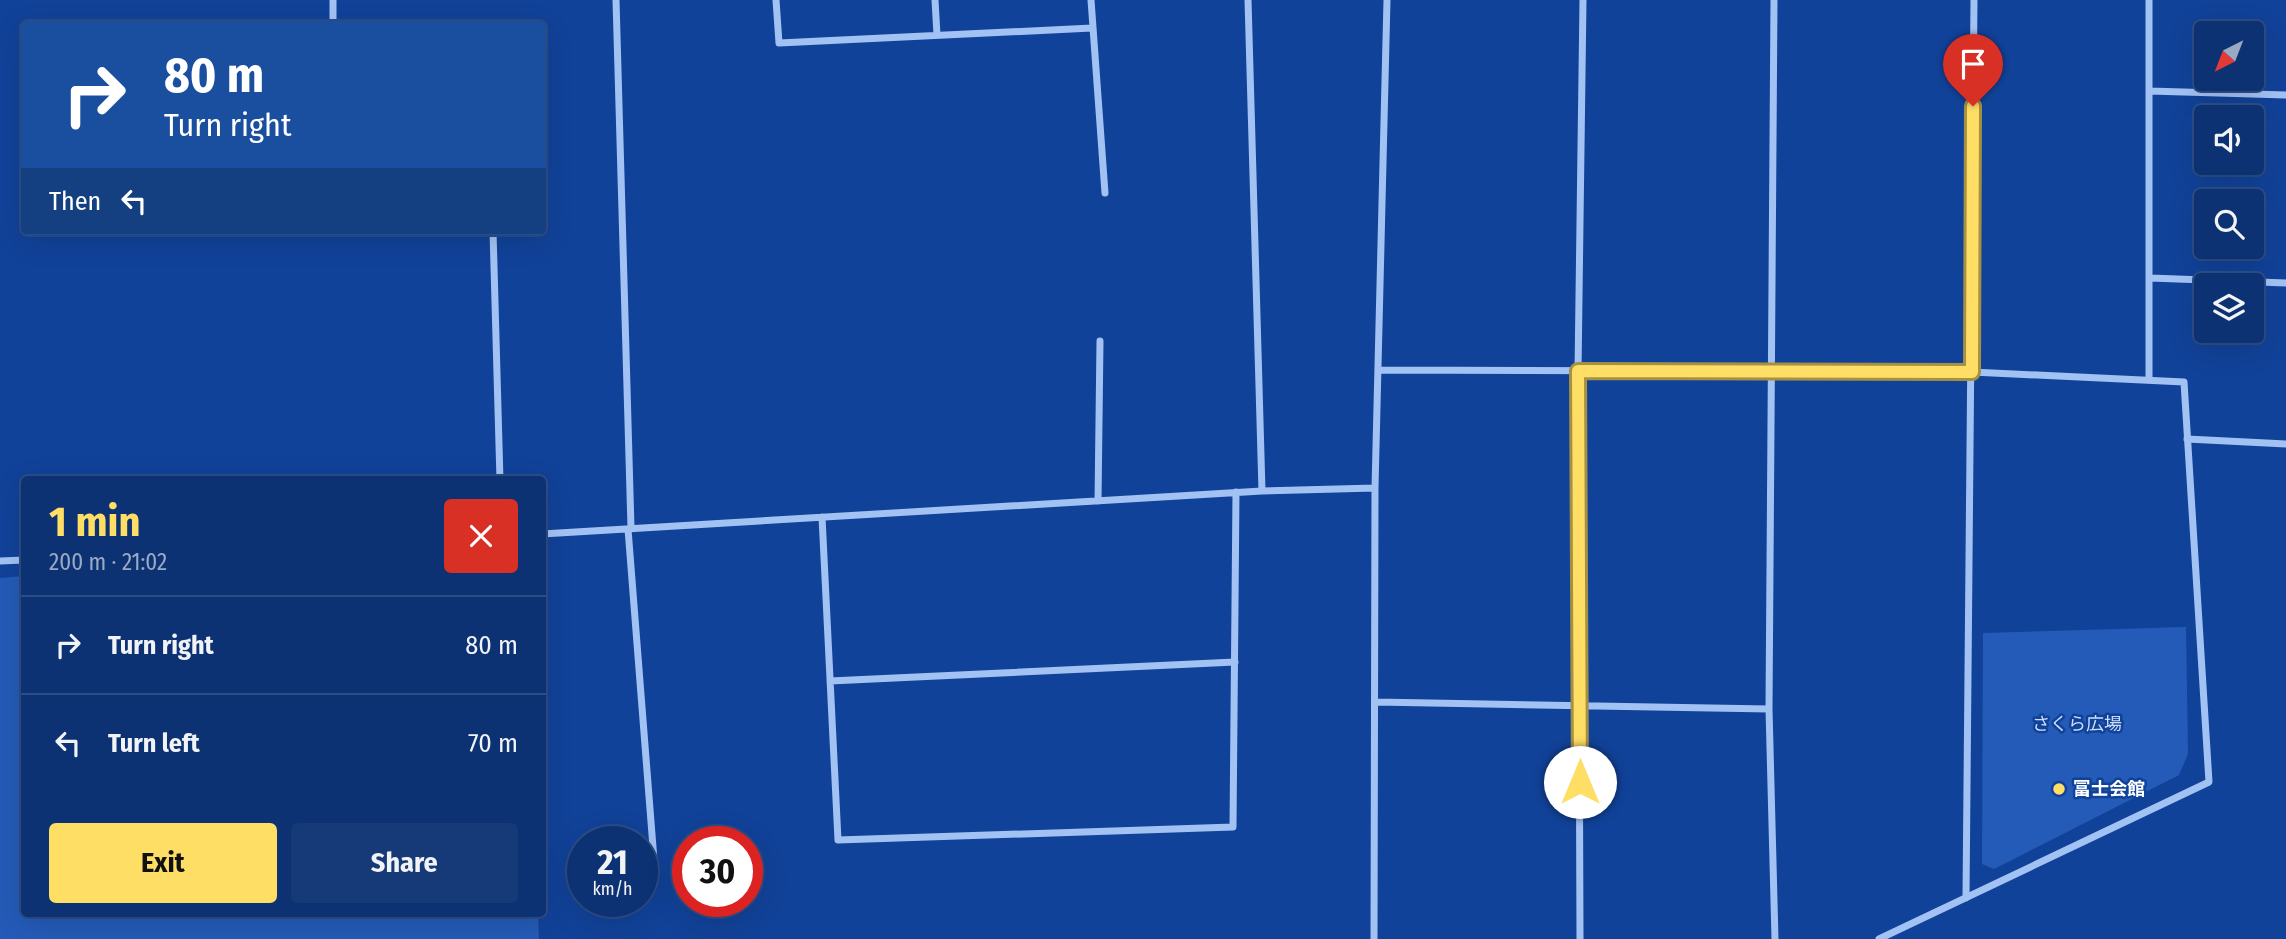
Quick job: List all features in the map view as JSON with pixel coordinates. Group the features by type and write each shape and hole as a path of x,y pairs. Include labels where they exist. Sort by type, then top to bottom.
{"street":[{"path":"333,0 333,21"},
{"path":"616,0 629,529 651,826"},
{"path":"776,0 779,43 1091,28"},
{"path":"935,0 937,35"},
{"path":"1091,0 1105,193"},
{"path":"1248,0 1262,491"},
{"path":"1374,939 1376,488 1387,0"},
{"path":"1580,939 1578,371 1583,0"},
{"path":"1774,0 1769,709 1774,939"},
{"path":"1966,898 1974,0"},
{"path":"2149,0 2149,380"},
{"path":"2149,90 2286,95"},
{"path":"493,235 500,476"},
{"path":"2150,278 2286,282"},
{"path":"1098,501 1100,341"},
{"path":"1380,370 1972,372 2184,382 2209,782 1879,939"},
{"path":"2187,439 2286,444"},
{"path":"546,534 1236,492 1376,488"},
{"path":"822,517 838,840 1233,827 1236,492"},
{"path":"0,561 21,560"},
{"path":"830,681 1235,662"},
{"path":"1376,702 1769,709"}],"green space":[{"path":"21,576 21,917 538,917 539,939 0,939 0,578"},
{"name":"さくら広場","path":"2186,627 2188,754 2179,775 1994,869 1982,864 1983,633"}],"place":[{"name":"冨士会館","path":"2059,789"}],"route":[{"path":"1580,782 1578,371 1972,372 1973,106"}]}
